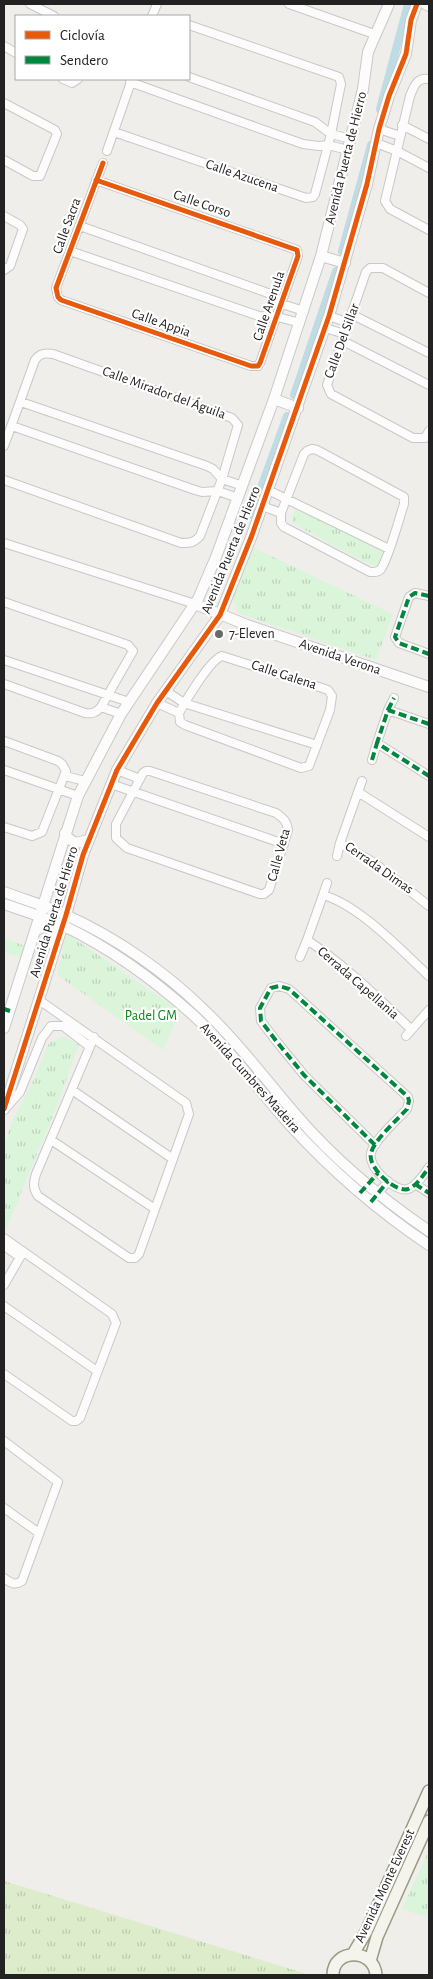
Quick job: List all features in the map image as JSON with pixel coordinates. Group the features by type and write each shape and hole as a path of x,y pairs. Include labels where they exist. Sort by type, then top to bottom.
{"main road":[{"name":"Avenida Monte Everest","path":"353,1954 366,1932 429,1791"},
{"name":"Avenida Monte Everest","path":"370,1960 376,1937 428,1828"},
{"path":"333,1975 335,1964 340,1959 353,1954 370,1960 378,1974"}],"street":[{"path":"30,4 52,15"},
{"path":"153,15 157,4"},
{"path":"288,4 374,34"},
{"name":"Avenida Puerta de Hierro","path":"4,1027 7,1010 40,917 78,796 121,714 195,604 216,557 243,486 300,323 321,256 363,89 368,52 374,34 389,4"},
{"name":"Avenida Puerta de Hierro","path":"4,1110 65,920 83,855 111,784 117,770 158,703 220,614 268,490 298,408 345,264 367,184 379,129 389,96 406,54 411,20 416,4"},
{"path":"425,4 429,6"},
{"path":"190,25 340,77 341,84 329,139"},
{"path":"4,46 15,52"},
{"path":"190,77 315,122 329,139 348,150"},
{"path":"429,79 421,79 417,82 410,96 385,197 387,206 429,230"},
{"path":"65,80 72,83 76,80"},
{"path":"107,151 131,81 303,144 319,146 329,139 351,139"},
{"path":"4,103 55,130 57,134 40,176 33,176 4,160"},
{"path":"402,125 429,139"},
{"path":"379,129 400,136"},
{"name":"Calle Azucena","path":"114,132 310,198 315,194 329,139"},
{"path":"376,143 397,151 429,168"},
{"name":"Calle Sacra","path":"58,297 56,288 103,163"},
{"name":"Calle Corso","path":"96,180 294,248 298,253"},
{"path":"4,216 20,225 23,229 10,266 4,270"},
{"path":"80,226 268,293 282,304 304,311"},
{"path":"70,250 259,316 278,317 300,323"},
{"name":"Calle Arenula","path":"258,366 278,317 298,253"},
{"path":"321,256 345,264"},
{"name":"Calle Del Sillar","path":"429,293 382,268 370,268 366,272 327,385 331,394 413,438 424,438 429,431"},
{"name":"Calle Appia","path":"58,297 233,360 251,366 258,366"},
{"path":"352,315 429,353"},
{"path":"329,316 349,323"},
{"path":"325,328 429,385"},
{"name":"Calle Mirador del Águila","path":"4,446 35,360 39,355 45,353 53,354 232,418 236,420 238,430 218,491 200,536 196,541 190,543 181,543 4,480"},
{"path":"274,399 298,408"},
{"path":"21,402 207,466 213,469 222,479 243,486"},
{"path":"12,426 194,490 202,492 218,491 238,498"},
{"path":"307,450 317,450 404,497 404,504 381,569 370,572 284,527 281,523 281,513 287,498 307,450"},
{"path":"268,490 388,549"},
{"path":"262,506 281,513"},
{"path":"4,543 195,604"},
{"path":"429,596 419,593 411,594 395,632 397,640 404,645 429,654"},
{"path":"4,602 132,648 132,655 97,712 84,713 4,684"},
{"name":"Avenida Verona","path":"195,604 296,642 429,687"},
{"name":"Calle Galena","path":"222,656 328,690 333,702 309,766 301,768 184,725 180,722 179,713 184,703 214,661 222,656"},
{"path":"4,660 129,702"},
{"path":"166,691 184,703 317,745"},
{"path":"372,760 388,710 394,698"},
{"path":"158,703 179,713"},
{"path":"101,707 121,714"},
{"path":"388,710 429,724"},
{"path":"4,741 58,761 64,766 65,776 46,826 39,834 26,835 4,827"},
{"path":"377,743 429,776"},
{"path":"4,770 78,796"},
{"path":"117,770 140,779"},
{"name":"Calle Veta","path":"150,771 276,814 287,823 288,830 269,890 264,894 127,848 116,838 116,824 140,779 143,773 150,771"},
{"path":"65,776 85,781"},
{"name":"Cerrada Dimas","path":"362,781 340,843 373,862 429,906"},
{"path":"111,784 284,844"},
{"path":"358,792 429,837"},
{"path":"65,833 68,838 76,843 89,840"},
{"path":"337,856 340,843"},
{"path":"60,849 74,847 83,855"},
{"name":"Cerrada Capellania","path":"327,883 306,940 323,951 348,972 411,1029"},
{"name":"Avenida Cumbres Madeira","path":"4,892 43,906 65,920 160,987 193,1014 222,1044 290,1125 360,1193 429,1245"},
{"path":"323,895 334,898 350,908 429,976"},
{"name":"Avenida Cumbres Madeira","path":"4,904 40,917 65,920 141,958 201,1007 230,1036 299,1118 368,1184 429,1231"},
{"path":"35,931 45,926 53,931 53,957"},
{"path":"300,957 306,940"},
{"path":"375,1145 304,1075 262,1020 260,1008 271,988 283,986 289,989 408,1097 409,1105 375,1145 370,1155 370,1162 378,1173 388,1181 403,1189 408,1189 415,1184 429,1167"},
{"path":"39,1000 94,1038 186,1103 188,1108 189,1114 139,1254 135,1258 129,1258 38,1196 34,1190 36,1174 94,1038"},
{"name":"Cerrada Capellania","path":"406,1036 429,1010"},
{"path":"4,1110 20,1092 42,1038 51,1026 63,1026 89,1046"},
{"path":"72,1090 173,1159"},
{"path":"52,1140 155,1209"},
{"path":"360,1193 378,1173"},
{"path":"371,1202 388,1181"},
{"path":"415,1184 429,1193"},
{"path":"4,1238 21,1254"},
{"path":"4,1246 21,1254 112,1314 116,1323 80,1418 76,1421 72,1421 4,1374"},
{"path":"4,1285 21,1254"},
{"path":"4,1306 97,1371"},
{"path":"4,1441 58,1482 22,1581 18,1584 13,1584 4,1578"},
{"path":"4,1508 39,1533"},
{"path":"414,1823 428,1828"}],"green space":[{"path":"299,507 383,550 386,554 383,564 377,567 292,523 293,513"},
{"path":"254,548 393,614 376,660 238,613 235,603 231,598"},
{"name":"Padel GM","path":"66,933 180,1011 163,1050 57,975"},
{"path":"4,938 25,946 20,958 4,952"},
{"path":"63,1036 79,1044 58,1103 6,1229 4,1228 4,1145 14,1117 32,1083 49,1043"},
{"path":"429,1850 429,1918 402,1909"},
{"path":"4,1881 304,1973 305,1975 4,1975"}],"waterway":[{"path":"380,109 408,4"},
{"path":"342,251 371,145"},
{"path":"294,395 336,271"},
{"path":"251,515 287,416"}],"marked path":[{"path":"429,596 415,593 409,597 395,637 399,643 429,654"},
{"path":"388,710 394,698"},
{"path":"429,724 388,710 377,743 429,776"},
{"path":"372,760 377,743"},
{"path":"375,1145 304,1075 261,1021 260,1008 271,988 279,986 289,989 408,1097 407,1109 381,1136 371,1153 373,1165 383,1178 396,1187 408,1189 417,1183 429,1167"},
{"path":"4,1009 10,1011"},
{"path":"360,1193 378,1173"},
{"path":"371,1202 388,1181"},
{"path":"415,1184 429,1193"}],"cycle path":[{"path":"4,1109 66,915 83,855 117,770 157,703 220,615 252,535 329,316 367,184 379,129 389,96 406,54 411,20 417,4"},
{"path":"96,180 297,250 298,256 258,366 251,366 61,300 58,297 56,288 103,163"}],"place":[{"name":"7-Eleven","path":"219,634"}]}
